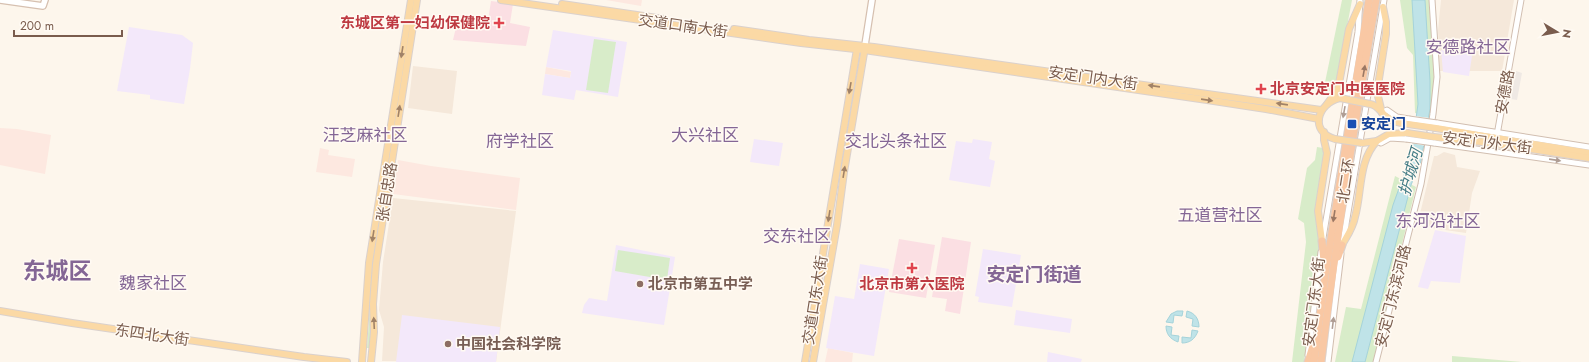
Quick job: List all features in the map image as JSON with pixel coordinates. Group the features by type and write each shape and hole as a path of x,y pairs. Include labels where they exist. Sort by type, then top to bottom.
{"highway":[{"name":"北二环","path":"1321,362 1328,276 1369,0"},
{"name":"北二环","path":"1314,362 1376,0"},
{"path":"1322,241 1328,276"},
{"path":"1328,276 1342,245"},
{"path":"1307,362 1319,327"}],"main road":[{"path":"0,0 43,6 45,0"},
{"name":"张自忠路","path":"362,362 369,263 411,0"},
{"name":"张自忠路","path":"371,362 374,332 373,304 376,264 417,0"},
{"name":"交道口南大街","path":"501,0 801,43 857,49 864,48"},
{"name":"交道口南大街","path":"530,0 864,48"},
{"path":"864,48 872,0"},
{"path":"1322,241 1318,211 1327,153 1324,132 1321,128 1319,119 1321,110 1338,90 1349,29 1360,2"},
{"path":"1383,3 1386,34 1377,92 1385,111"},
{"name":"交道口东大街","path":"814,362 838,225 842,184 864,48"},
{"name":"安定门内大街","path":"864,48 1321,110"},
{"name":"安定门内大街","path":"864,48 1266,109 1319,119"},
{"name":"交道口东大街","path":"805,362 857,49"},
{"name":"安定门外大街","path":"1327,104 1340,98 1376,106 1385,111 1391,120 1409,121 1497,134 1589,152"},
{"name":"安定门外大街","path":"1324,132 1335,139 1362,143 1379,142 1389,134 1434,140 1491,143 1589,158"},
{"path":"1342,245 1356,217 1366,157 1379,142"},
{"name":"东四北大街","path":"0,311 72,323 347,362"},
{"name":"东四北大街","path":"304,357 321,362"}],"street":[{"name":"安定门东滨河路","path":"1376,362 1421,184 1434,114 1436,77 1432,0"},
{"name":"安德路","path":"1497,134 1521,0"},
{"name":"安定门东大街","path":"1307,362 1322,241 1358,32 1360,2"},
{"name":"安定门东大街","path":"1328,362 1342,245 1383,3"},
{"path":"1497,134 1589,147"},
{"path":"1434,140 1589,165"}],"shaded area":[{"path":"606,0 642,0 641,6"},
{"path":"1441,0 1514,0 1502,71 1440,71 1438,30"},
{"name":"东城区第一妇幼保健院","path":"491,1 513,4 510,23 530,27 526,46 453,40 457,23 487,27"},
{"path":"129,27 182,35 193,43 184,104 150,99 150,95 117,91"},
{"path":"553,30 627,42 618,97 576,90 574,100 542,95 545,74 570,78 571,73 571,71 546,67"},
{"path":"1464,48 1473,49 1469,76 1443,72 1441,50 1456,53"},
{"path":"413,66 457,71 452,114 408,108"},
{"path":"546,67 571,72 570,78 545,74"},
{"path":"1516,71 1522,73 1517,100 1511,99"},
{"path":"0,128 17,129 51,135 45,174 0,165"},
{"path":"754,139 783,143 779,166 750,162"},
{"path":"973,139 992,142 989,159 995,161 990,187 949,180 956,141 972,143"},
{"path":"320,148 329,150 328,155 355,159 352,177 316,172"},
{"path":"1444,152 1455,155 1457,167 1480,171 1472,193 1466,233 1417,226 1434,156"},
{"path":"398,160 520,178 516,210 393,194"},
{"path":"393,198 516,211 496,362 382,361 384,327 379,310 383,262"},
{"path":"1435,230 1466,236 1460,283 1431,281 1428,289 1418,287"},
{"name":"北京市第六医院","path":"942,237 971,242 960,314 945,311 947,299 932,297"},
{"name":"北京市第六医院","path":"899,239 935,245 926,298 889,292"},
{"name":"北京市第五中学","path":"616,245 675,257 664,325 582,313 584,305 589,298 607,301"},
{"path":"983,249 1021,255 1012,307 978,302 979,297 975,296"},
{"path":"860,264 889,269 874,356 826,348 835,296 854,299"},
{"path":"1016,310 1072,319 1070,333 1014,325"},
{"name":"中国社会科学院","path":"402,315 500,327 496,362 396,362"},
{"path":"828,348 853,353 852,362 825,362"},
{"path":"1048,352 1082,359 1081,362 1047,362"}],"green space":[{"path":"1342,0 1352,0 1335,90 1323,92"},
{"path":"1400,0 1430,0 1434,78 1431,116 1415,113 1413,55 1407,48"},
{"path":"594,39 616,42 608,93 586,90"},
{"path":"1317,147 1323,148 1324,153 1316,210 1320,241 1304,362 1292,362 1306,242 1304,223 1298,219 1307,168 1315,160"},
{"path":"1395,176 1416,187 1373,362 1335,362 1346,307 1361,309"},
{"path":"618,250 670,258 667,280 615,271"},
{"path":"372,279 370,348 367,348"},
{"path":"1452,356 1522,362 1452,362"}],"water":[{"name":"护城河","path":"1412,0 1425,0 1430,81 1430,109 1421,161 1411,185 1365,362 1352,362 1393,205 1411,155 1418,104"},
{"path":"1177,311 1183,311 1182,316 1174,315 1173,323 1166,322 1171,314"},
{"path":"1187,311 1196,317 1199,327 1192,326 1193,319 1186,317"},
{"path":"1166,326 1172,327 1171,335 1179,336 1178,342 1169,336"},
{"path":"1192,330 1198,331 1192,340 1182,343 1182,337 1191,338"}],"pier":[{"path":"1414,116 1431,118 1426,146 1411,143"}],"place":[{"name":"东城区第一妇幼保健院","path":"499,23"},
{"name":"北京安定门中医医院","path":"1261,89"},
{"name":"安定门","path":"1352,124"},
{"name":"北京市第六医院","path":"912,268"},
{"name":"北京市第五中学","path":"640,284"},
{"name":"中国社会科学院","path":"448,344"}],"district":[{"name":"安德路社区","path":"1468,47"},
{"name":"汪芝麻社区","path":"365,135"},
{"name":"大兴社区","path":"705,135"},
{"name":"府学社区","path":"520,141"},
{"name":"交北头条社区","path":"896,141"},
{"name":"五道营社区","path":"1220,215"},
{"name":"东河沿社区","path":"1438,221"},
{"name":"交东社区","path":"797,236"},
{"name":"东城区","path":"57,271"},
{"name":"安定门街道","path":"1034,274"},
{"name":"魏家社区","path":"153,283"}]}
